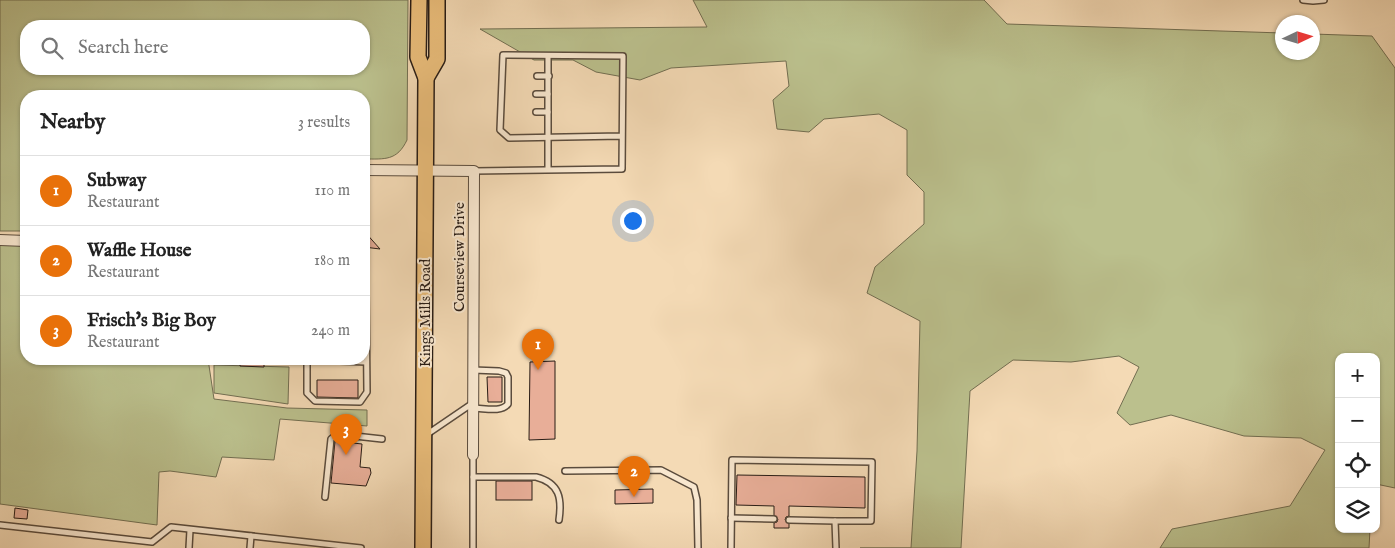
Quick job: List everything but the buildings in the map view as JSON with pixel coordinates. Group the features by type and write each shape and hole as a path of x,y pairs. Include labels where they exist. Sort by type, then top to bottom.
{"main road":[{"name":"Kings Mills Road","path":"419,0 418,57 426,78 423,548"},
{"name":"Kings Mills Road","path":"426,78 436,59 437,0"}],"street":[{"path":"370,170 474,171"},
{"name":"Courseview Drive","path":"473,454 474,171"},
{"path":"0,240 20,241"}],"lane":[{"path":"1303,0 1324,0"},
{"path":"474,171 622,169 624,56 503,55 500,130 509,138 622,136"},
{"path":"548,56 548,170"},
{"path":"502,74 510,75"},
{"path":"537,76 548,76"},
{"path":"502,94 510,94"},
{"path":"536,94 548,94"},
{"path":"501,111 509,111"},
{"path":"536,112 548,112"},
{"path":"307,365 307,393 315,401 360,402 367,392 366,365"},
{"path":"424,437 473,405 500,409 506,407 508,404 508,377 506,373 473,370"},
{"path":"325,497 331,439 337,434 382,438"},
{"path":"473,454 474,548"},
{"path":"731,548 732,460 872,462 871,521 789,520"},
{"path":"565,471 661,470 694,487 697,500 698,548"},
{"path":"473,477 536,478 546,480 556,490 560,498 561,510 559,520"},
{"path":"731,518 774,519"},
{"path":"835,521 836,548"},
{"path":"0,525 152,542 171,527 361,548"},
{"path":"188,548 190,530"},
{"path":"250,548 251,536"},
{"path":"141,540 141,548"},
{"path":"152,542 152,548"}],"green space":[{"path":"0,0 408,0 407,140 395,155 384,159 370,159 370,90 20,90 20,231 0,231"},
{"path":"693,0 984,0 1007,24 1275,33 1275,60 1320,60 1320,34 1372,36 1395,68 1395,488 1380,485 1380,353 1335,353 1335,533 1370,533 1369,548 1160,548 1172,529 1290,506 1325,450 1301,438 1244,436 1171,415 1130,425 1117,413 1139,367 1119,356 1071,362 1013,360 970,391 961,548 911,548 917,451 920,321 867,293 875,267 924,224 924,192 907,175 907,130 879,114 824,119 809,132 777,129 773,100 789,86 786,61 671,68 640,80 596,72 573,60 534,60 480,29 707,27"},
{"path":"0,240 20,241 20,365 209,365 214,399 287,408 367,410 367,426 280,419 274,460 222,457 216,477 170,471 159,472 157,525 0,504"},
{"path":"214,365 289,367 288,404 214,393"}],"place":[{"name":"Subway","path":"538,370"},
{"name":"Frisch's Big Boy","path":"346,455"},
{"name":"Waffle House","path":"634,497"}]}
